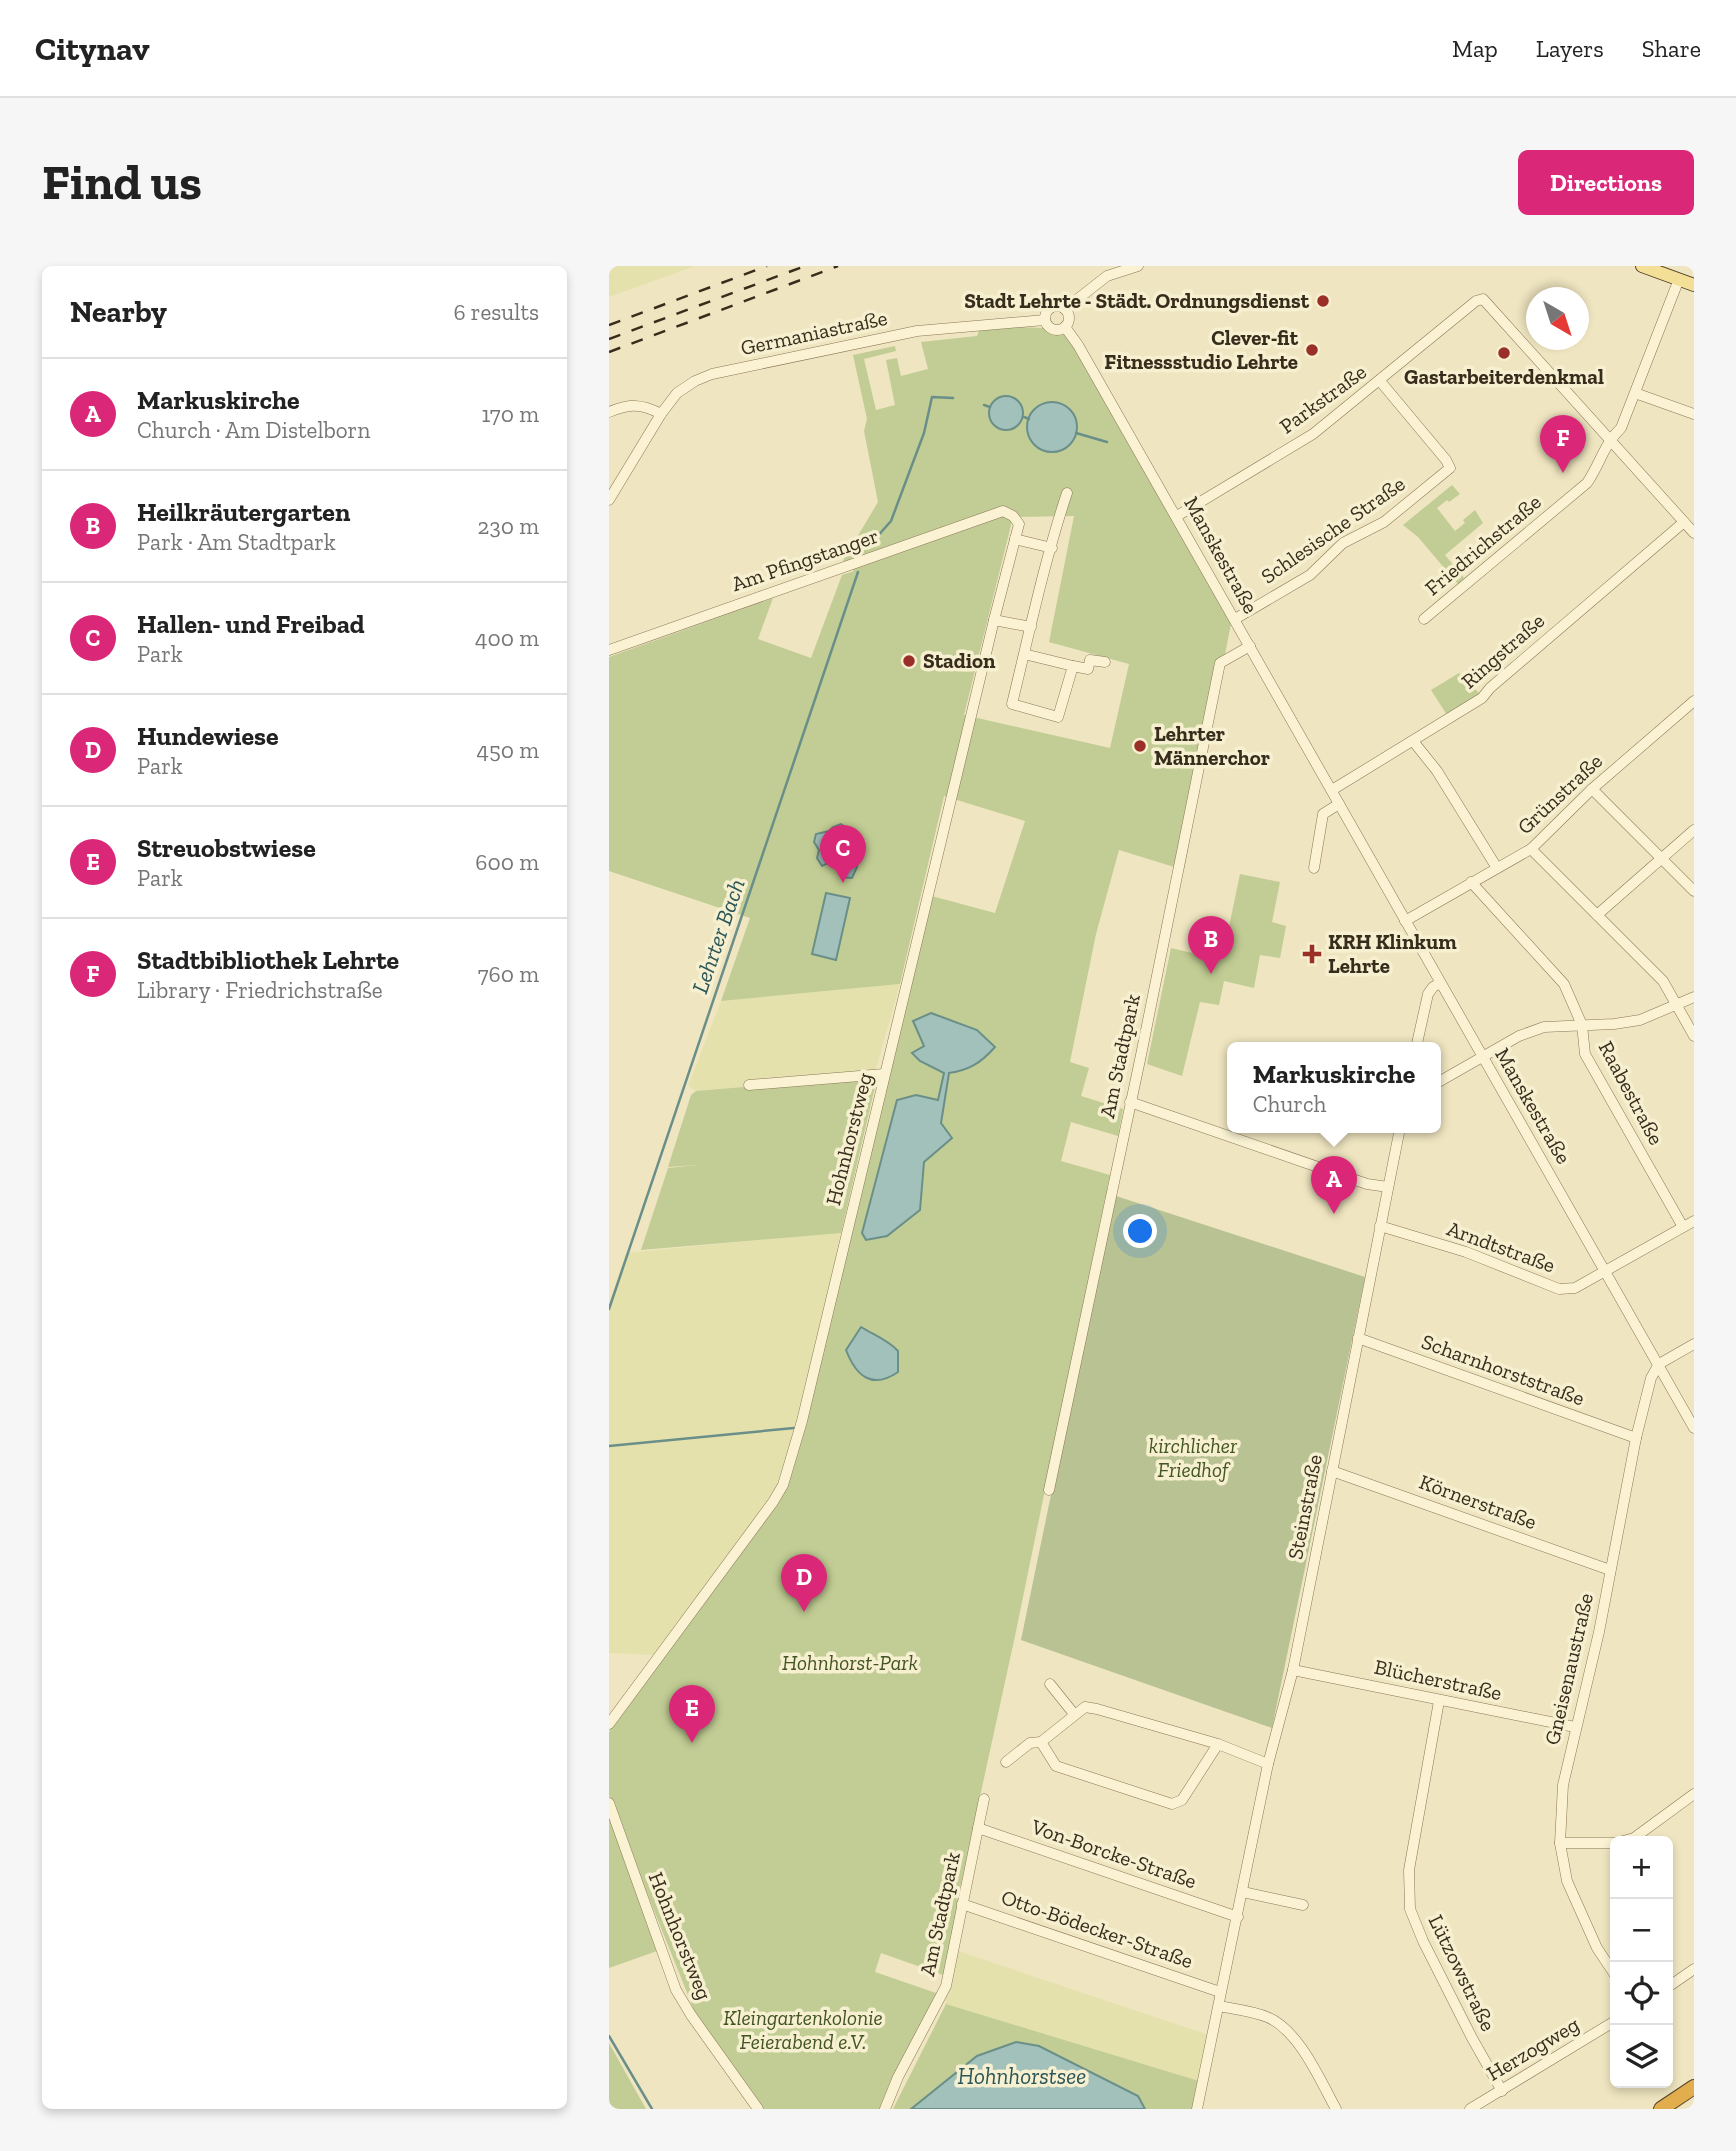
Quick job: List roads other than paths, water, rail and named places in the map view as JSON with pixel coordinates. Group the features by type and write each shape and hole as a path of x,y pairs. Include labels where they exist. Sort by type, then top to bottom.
{"highway":[{"path":"1661,2109 1694,2087"}],"main road":[{"path":"1642,266 1694,285"}],"street":[{"path":"1065,309 1098,282 1122,268 1138,266"},
{"name":"Friedrichstraße","path":"1424,619 1587,483 1597,470 1609,440 1621,428 1679,279"},
{"name":"Parkstraße","path":"1177,516 1313,434 1476,301 1483,299 1609,440"},
{"path":"1051,307 1065,309 1069,317 1065,327 1055,330 1047,325 1046,313 1051,307"},
{"name":"Germaniastraße","path":"609,500 661,414 677,393 695,381 712,374 917,331 1045,320"},
{"name":"Manskestraße","path":"1065,327 1177,516 1694,1427"},
{"name":"Schlesische Straße","path":"1235,619 1310,575 1343,543 1384,522 1450,468 1380,381"},
{"path":"1635,393 1694,414"},
{"path":"609,412 637,404 661,414"},
{"path":"1609,440 1694,533"},
{"path":"1067,494 1012,704 1058,717 1073,666"},
{"name":"Am Pfingstanger","path":"609,650 1003,511 1013,516"},
{"name":"Hohnhorstweg","path":"609,1724 773,1503 783,1485 998,620 1019,524 1013,516"},
{"name":"Ringstraße","path":"1332,790 1482,698 1490,688 1685,522"},
{"path":"1015,539 1052,548"},
{"path":"998,620 1031,627"},
{"name":"Am Stadtpark","path":"1049,1490 1220,663 1251,646"},
{"path":"1024,654 1088,669 1090,660 1105,662"},
{"name":"Grünstraße","path":"1405,921 1531,849 1591,789 1694,701"},
{"path":"1413,741 1437,771 1497,868"},
{"path":"1591,789 1694,891"},
{"path":"1314,868 1323,814 1339,804"},
{"path":"1597,915 1694,830"},
{"path":"1531,849 1663,981 1694,1036"},
{"name":"Raabestraße","path":"1471,883 1553,968 1565,984 1582,1025 1585,1054 1683,1227"},
{"path":"1417,1042 1428,994 1440,983"},
{"path":"1441,1081 1519,1036 1544,1027 1640,1020 1694,997"},
{"path":"749,1085 884,1074"},
{"path":"1130,1102 1367,1184 1388,1187"},
{"name":"Steinstraße","path":"1197,2109 1268,1764 1293,1670 1399,1133"},
{"name":"Arndtstraße","path":"1380,1226 1466,1252 1559,1289 1575,1288 1694,1221"},
{"name":"Scharnhorststraße","path":"1358,1338 1636,1438"},
{"path":"1659,1364 1694,1344"},
{"name":"Gneisenaustraße","path":"1610,1968 1597,1948 1567,1881 1560,1843 1563,1784 1599,1632 1636,1438 1651,1378 1659,1364"},
{"name":"Körnerstraße","path":"1332,1471 1610,1570"},
{"name":"Blücherstraße","path":"1293,1670 1575,1727"},
{"path":"1050,1685 1074,1714"},
{"name":"Lützowstraße","path":"1439,1701 1409,1870 1410,1909 1440,1975 1501,2091"},
{"path":"1006,1762 1030,1743 1041,1742 1085,1707 1217,1744 1268,1764"},
{"path":"1041,1742 1056,1766 1172,1804 1182,1800 1217,1744"},
{"path":"1637,1836 1694,1794"},
{"name":"Am Stadtpark","path":"885,2109 898,2077 946,1986 984,1799"},
{"name":"Hohnhorstweg","path":"609,1803 676,1990 758,2109"},
{"name":"Von-Borcke-Straße","path":"978,1828 1238,1917"},
{"path":"1560,1843 1610,1843"},
{"path":"1243,1892 1304,1905"},
{"name":"Otto-Bödecker-Straße","path":"962,1904 1220,1992"},
{"path":"1673,1984 1694,1969"},
{"path":"1219,2006 1265,2016 1279,2023 1292,2036 1336,2109"},
{"name":"Herzogweg","path":"1470,2109 1610,2024"}],"water":[{"path":"1006,396 1018,401 1023,413 1018,425 1006,430 994,425 989,413 994,401"},
{"path":"1052,402 1069,410 1077,427 1069,444 1052,452 1035,444 1027,427 1035,410"},
{"path":"841,824 850,833 850,847 859,848 857,867 852,878 841,877 840,867 830,862 822,866 817,858 819,850 814,842 816,834"},
{"path":"826,893 850,898 836,960 812,954"},
{"path":"931,1013 977,1030 995,1047 974,1065 949,1073 941,1123 952,1138 924,1162 920,1210 887,1236 866,1240 862,1233 897,1100 916,1095 938,1100 944,1073 920,1061 912,1053 924,1046 913,1021"},
{"path":"861,1327 898,1351 898,1372 880,1380 873,1380 866,1378 855,1367 846,1350"},
{"name":"Hohnhorstsee","path":"1016,2042 1039,2046 1138,2096 1145,2109 911,2109 977,2056"}],"waterway":[{"name":"Lehrter Bach","path":"868,547 891,521 924,433 932,397 953,398"},
{"path":"984,405 990,407"},
{"path":"1024,417 1029,419"},
{"path":"1076,433 1107,442"},
{"name":"Lehrter Bach","path":"609,1309 858,572"},
{"path":"609,1446 794,1428"},
{"name":"Lehrter Bach","path":"609,2036 652,2109"}],"railway":[{"path":"609,325 767,266"},
{"path":"609,339 805,266"},
{"path":"609,352 838,266"}],"place":[{"name":"Stadt Lehrte - Städt. Ordnungsdienst","path":"1323,301"},
{"name":"Clever-fit Fitnessstudio Lehrte","path":"1312,350"},
{"name":"Gastarbeiterdenkmal","path":"1504,353"},
{"name":"Stadtbibliothek Lehrte","path":"1563,473"},
{"name":"Stadion","path":"909,661"},
{"name":"Lehrter Männerchor","path":"1140,746"},
{"name":"Hallen- und Freibad","path":"843,883"},
{"name":"KRH Klinkum Lehrte","path":"1312,954"},
{"name":"Heilkräutergarten","path":"1211,974"},
{"name":"Markuskirche","path":"1334,1214"},
{"name":"Hundewiese","path":"804,1612"},
{"name":"Streuobstwiese","path":"692,1743"}],"park label":[{"name":"kirchlicher Friedhof","path":"1193,1458"},
{"name":"Hohnhorst-Park","path":"850,1663"},
{"name":"Kleingartenkolonie Feierabend e.V.","path":"803,2030"}]}
